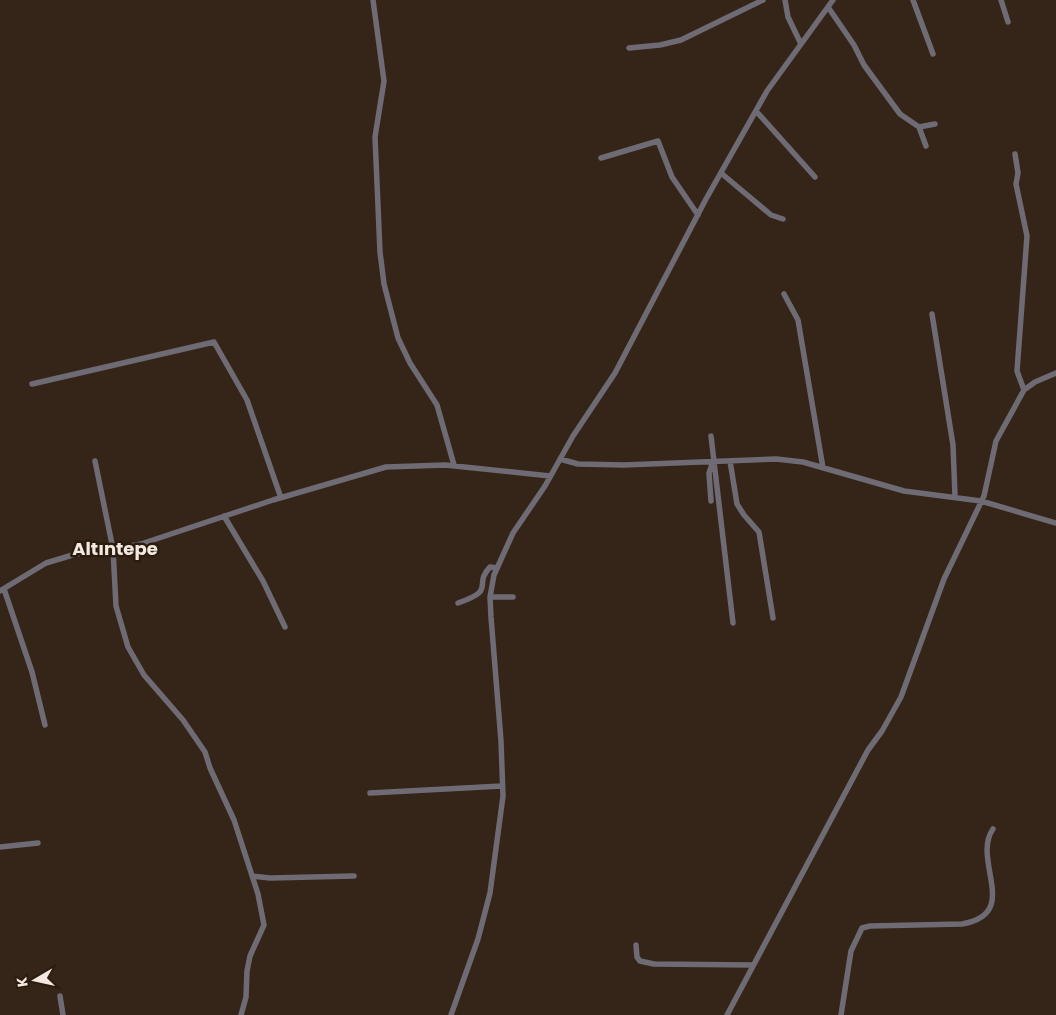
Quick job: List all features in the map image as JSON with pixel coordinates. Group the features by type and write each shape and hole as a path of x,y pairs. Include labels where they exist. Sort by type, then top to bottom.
{"street":[{"path":"374,0 384,81 376,137 380,252 384,284 398,338 410,363 437,405 454,465"},
{"path":"629,48 660,45 681,40 763,0"},
{"path":"785,0 788,16 801,44"},
{"path":"451,1015 478,939 490,893 502,786 502,740 490,597 497,568 514,533 615,373 698,215 756,110 833,0"},
{"path":"913,0 933,54"},
{"path":"1001,0 1008,22"},
{"path":"828,6 854,45 864,65 900,114 920,127 926,146"},
{"path":"756,110 815,177"},
{"path":"920,127 935,124"},
{"path":"601,158 658,142 672,177 698,215"},
{"path":"1015,154 1018,173 1016,184 1027,236 1017,372 1024,390"},
{"path":"721,173 771,215 783,219"},
{"path":"784,294 798,320 823,468"},
{"path":"932,314 953,445 955,496"},
{"path":"32,384 94,372 214,342 247,400 281,498"},
{"path":"727,1015 863,759 901,697 944,579 981,501 996,441 1024,390 1035,382 1056,373"},
{"path":"711,436 733,623"},
{"path":"560,459 578,464 599,465 776,459 823,468 904,491 955,496 981,501 1056,523"},
{"path":"95,461 113,549 116,606 128,647 144,675 192,731 205,752 210,768 234,820 252,876 264,925 248,964 246,998 242,1015"},
{"path":"711,501 709,473 714,461"},
{"path":"730,461 737,504 759,532 773,618"},
{"path":"45,725 32,672 2,590 46,563 76,554 141,544 281,498 386,467 454,465 550,476"},
{"path":"224,516 263,582 285,627"},
{"path":"458,603 479,595 483,590 486,571 490,567 497,568"},
{"path":"490,597 513,597"},
{"path":"370,793 502,786"},
{"path":"841,1015 851,951 857,934 862,928 870,926 962,924 973,922 989,912 994,903 988,869 989,835 993,829"},
{"path":"0,847 38,843"},
{"path":"252,876 270,878 354,876"},
{"path":"636,945 636,957 640,961 654,964 752,965"},
{"path":"60,996 63,1015"}],"district":[{"name":"Altıntepe","path":"115,549"}]}
